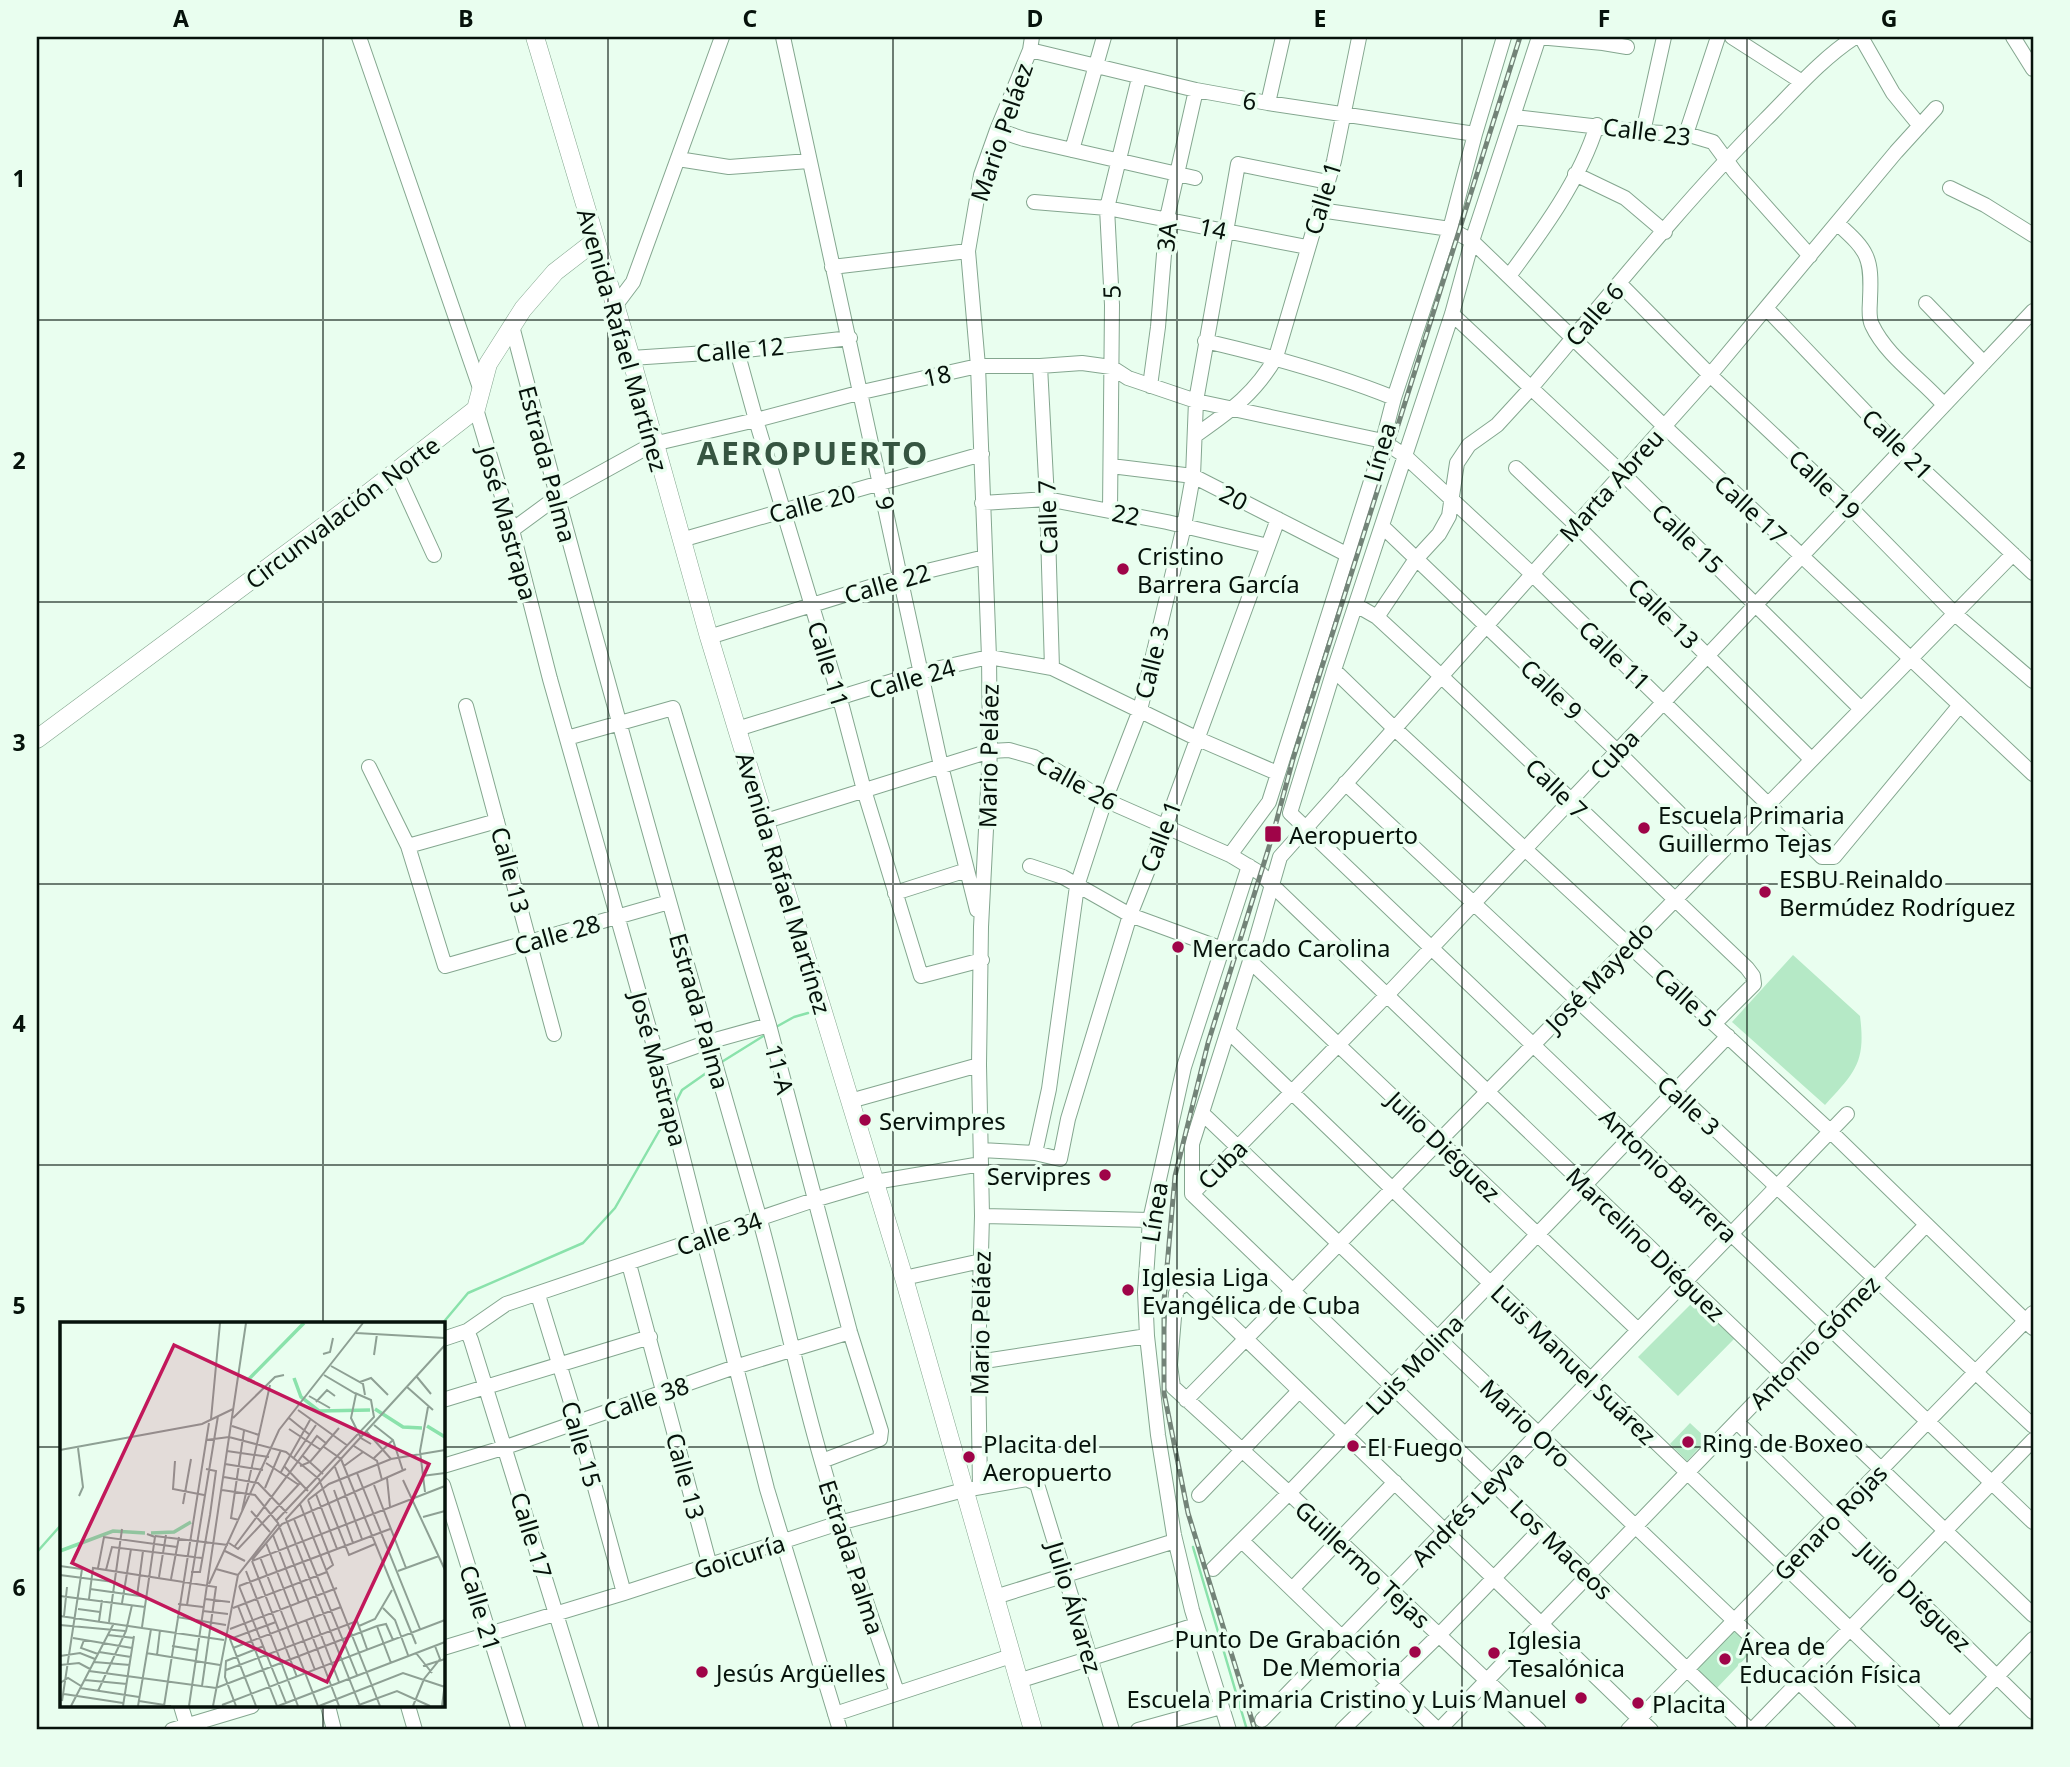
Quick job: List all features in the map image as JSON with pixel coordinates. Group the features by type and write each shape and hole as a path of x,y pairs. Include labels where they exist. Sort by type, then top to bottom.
{"main road":[{"name":"Avenida Rafael Martínez","path":"535,37 631,358 709,637 904,1278 972,1488 995,1597 1033,1730"},
{"path":"476,409 488,364 523,309 555,272 595,241"},
{"name":"Circunvalación Norte","path":"37,739 396,472 476,409"}],"street":[{"path":"359,37 480,388"},
{"path":"615,306 633,282 722,37"},
{"name":"9","path":"783,37 941,766 981,927"},
{"path":"1072,150 1104,37"},
{"path":"1268,103 1283,37"},
{"name":"Línea","path":"1230,855 1269,802 1348,555 1394,398 1450,229 1504,37"},
{"path":"1539,37 1626,47"},
{"name":"Línea","path":"1306,828 1290,813 1539,37"},
{"path":"1643,132 1664,37"},
{"path":"1686,134 1718,37"},
{"path":"1732,37 1802,82"},
{"name":"Calle 6","path":"1377,617 1449,516 1457,463 1469,445 1497,425 1531,388 1727,159 1802,82 1843,44 1855,37"},
{"path":"1861,37 1893,93 1920,126"},
{"path":"2012,37 2033,69"},
{"name":"Calle 1","path":"1196,435 1234,408 1262,380 1276,357 1341,134 1359,38"},
{"name":"6","path":"1031,43 1096,66 1196,90 1475,134"},
{"name":"Mario Peláez","path":"972,1488 982,1216 979,1065 981,927 990,751 982,454 968,239 981,175 1031,43"},
{"name":"5","path":"1110,510 1112,304 1107,208 1139,78"},
{"name":"3A","path":"1150,386 1167,218 1196,90"},
{"name":"Marta Abreu","path":"1280,857 1710,375 1896,152 1936,108"},
{"name":"Calle 23","path":"1514,117 1643,132 1686,134 1713,142 1735,173 1811,256"},
{"path":"1509,276 1552,215 1590,147 1597,125"},
{"path":"997,130 1117,162 1195,178"},
{"path":"678,159 729,167 809,161"},
{"name":"Calle 3","path":"1035,1153 1049,1089 1077,886 1105,800 1140,710 1184,526 1193,476 1196,401 1238,164 1328,182"},
{"path":"1575,174 1625,198 1665,232"},
{"path":"1950,188 1985,205 2033,236"},
{"name":"14","path":"1034,202 1107,208 1307,247"},
{"path":"1429,226 1455,208"},
{"path":"1320,211 1450,229 1472,241"},
{"path":"1838,224 1867,253 1871,278 1869,320 1874,330 1944,405"},
{"name":"Calle 17","path":"1472,241 2033,774"},
{"path":"832,267 968,251"},
{"name":"Calle 19","path":"1620,284 1710,375 1849,506 1955,614 2033,681"},
{"path":"1926,303 1984,363"},
{"name":"Calle 21","path":"1767,309 1902,450 2033,573"},
{"name":"Cuba","path":"1192,1194 1387,995 2033,311"},
{"name":"Calle 15","path":"1452,314 1622,473 1860,708"},
{"name":"Estrada Palma","path":"512,326 618,722 759,1219 821,1461 897,1692"},
{"name":"Calle 12","path":"631,358 737,351 850,338"},
{"path":"1205,341 1276,357 1394,398"},
{"name":"Calle 11","path":"737,351 840,699 864,790 921,976 982,960"},
{"name":"18","path":"512,530 557,497 653,444 978,366 1082,363 1111,367 1128,378 1196,401 1383,441"},
{"name":"Calle 7","path":"1040,366 1052,668"},
{"name":"José Mastrapa","path":"476,409 658,1060 782,1541 840,1730"},
{"name":"Calle 11","path":"1383,441 1405,456 1532,574 1822,857 1834,857 1960,705"},
{"name":"Calle 20","path":"681,540 982,454"},
{"name":"20","path":"1111,466 1193,476 1348,555"},
{"name":"Calle 13","path":"1516,468 1811,759"},
{"path":"396,472 435,555"},
{"name":"22","path":"982,503 1047,499 1110,510 1268,546"},
{"name":"Calle 1","path":"1060,1159 1068,1119 1130,915 1278,519"},
{"name":"Calle 9","path":"1383,527 1617,751 1719,853"},
{"name":"José Mayedo","path":"1186,1400 2013,554"},
{"name":"Calle 22","path":"709,637 902,577 985,557"},
{"name":"Calle 7","path":"1356,605 1377,617 1441,676 1753,976 1754,984 1714,1024"},
{"name":"Calle 24","path":"737,729 922,672 989,657 1052,668 1196,738 1277,772"},
{"name":"Calle 5","path":"1334,670 1830,1131 1926,1226 2031,1321"},
{"name":"Calle 13","path":"466,706 554,1034"},
{"name":"11-A","path":"618,722 673,708 769,1025 850,1332 881,1431 880,1439 821,1461"},
{"path":"566,738 618,722"},
{"name":"Calle 26","path":"766,821 990,751 1009,750 1034,757 1105,800 1230,855 1254,869"},
{"path":"369,767 408,846 497,821"},
{"name":"Calle 3","path":"1345,783 2033,1426"},
{"name":"Antonio Barrera","path":"1306,828 2033,1522"},
{"name":"Calle 28","path":"408,846 445,966 669,902"},
{"name":"Línea","path":"1192,1194 1192,1144 1280,857"},
{"path":"1030,866 1063,877 1130,915 1220,948"},
{"name":"Línea","path":"1229,1730 1196,1625 1175,1541 1158,1435 1145,1293 1150,1220 1184,1067 1220,948 1254,869"},
{"name":"Marcelino Diéguez","path":"1254,869 2033,1615"},
{"path":"895,893 967,870"},
{"name":"Julio Diéguez","path":"1250,961 1637,1330"},
{"path":"658,1060 708,1042 769,1025"},
{"name":"Luis Manuel Suárez","path":"1228,1031 1851,1629 1948,1728"},
{"name":"Luis Molina","path":"1213,1569 1728,1037"},
{"path":"850,1101 979,1065"},
{"name":"Mario Oro","path":"1203,1114 1849,1730"},
{"name":"Andrés Leyva","path":"1262,1720 1847,1114"},
{"name":"Calle 34","path":"444,1339 469,1336 506,1304 875,1181 981,1157 1035,1153 1060,1159"},
{"name":"Los Maceos","path":"1192,1194 1751,1730"},
{"path":"982,1216 1150,1220"},
{"name":"Antonio Gómez","path":"1439,1730 1926,1226"},
{"path":"904,1278 981,1261"},
{"name":"Calle 13","path":"629,1264 710,1566"},
{"path":"1186,1400 1173,1387 1170,1366 1176,1293 1188,1283 1651,1730"},
{"name":"Calle 15","path":"538,1295 577,1422 624,1593"},
{"name":"Genaro Rojas","path":"1628,1730 1976,1372 2031,1321"},
{"name":"Calle 38","path":"444,1466 506,1447 735,1367 850,1332"},
{"name":"Calle 17","path":"469,1336 506,1447 592,1730"},
{"path":"978,1362 1147,1336"},
{"path":"444,1400 650,1337"},
{"path":"1199,1495 1299,1391"},
{"name":"Guillermo Tejas","path":"1186,1400 1289,1493 1537,1729"},
{"name":"Julio Diéguez","path":"1737,1422 2033,1712"},
{"path":"1751,1730 2033,1440"},
{"name":"Goicuría","path":"444,1648 710,1566 839,1522 972,1488 1027,1479 1037,1484"},
{"path":"1293,1588 1395,1482"},
{"name":"Julio Álvarez","path":"1037,1484 1112,1730"},
{"name":"Calle 21","path":"444,1488 519,1730"},
{"path":"1342,1730 1541,1529"},
{"path":"995,1597 1175,1541"},
{"path":"1242,1541 1439,1730"},
{"path":"1018,1681 1196,1625"},
{"path":"1948,1728 2033,1639"},
{"path":"835,1714 1011,1656"},
{"path":"1138,1730 1222,1707"},
{"path":"182,1708 187,1726"},
{"path":"172,1730 245,1708"},
{"path":"328,1708 334,1730"},
{"path":"409,1708 415,1730"}],"green space":[{"path":"1793,955 1860,1016 1861,1045 1856,1066 1825,1105 1732,1022"},
{"path":"1695,1300 1734,1339 1678,1396 1638,1357"},
{"name":"Ring de Boxeo","path":"1690,1423 1707,1439 1687,1461 1670,1444"},
{"name":"Área de Educación Física","path":"1734,1628 1755,1648 1716,1689 1695,1670"}],"waterway":[{"path":"776,1027 808,1013"},
{"path":"720,1063 765,1035"},
{"path":"675,1104 682,1090 712,1069"},
{"path":"444,1322 468,1293 583,1243 615,1208 666,1119"},
{"path":"37,1552 60,1526"},
{"path":"1193,1547 1247,1730"}],"railway":[{"path":"1255,1730 1188,1513 1164,1393 1164,1301 1175,1176 1208,1043 1273,834 1293,759 1520,37"}],"place":[{"name":"Cristino Barrera García","path":"1123,569"},
{"name":"Escuela Primaria Guillermo Tejas","path":"1644,828"},
{"name":"Aeropuerto","path":"1273,834"},
{"name":"ESBU Reinaldo Bermúdez Rodríguez","path":"1765,892"},
{"name":"Mercado Carolina","path":"1178,947"},
{"name":"Servimpres","path":"865,1120"},
{"name":"Servipres","path":"1105,1175"},
{"name":"Iglesia Liga Evangélica de Cuba","path":"1128,1290"},
{"name":"Ring de Boxeo","path":"1688,1442"},
{"name":"El Fuego","path":"1353,1446"},
{"name":"Placita del Aeropuerto","path":"969,1457"},
{"name":"Punto De Grabación De Memoria","path":"1415,1652"},
{"name":"Iglesia Tesalónica","path":"1494,1653"},
{"name":"Área de Educación Física","path":"1725,1659"},
{"name":"Jesús Argüelles","path":"702,1672"},
{"name":"Escuela Primaria Cristino y Luis Manuel","path":"1581,1698"},
{"name":"Placita","path":"1638,1703"}],"district":[{"name":"AEROPUERTO","path":"813,452"}]}
